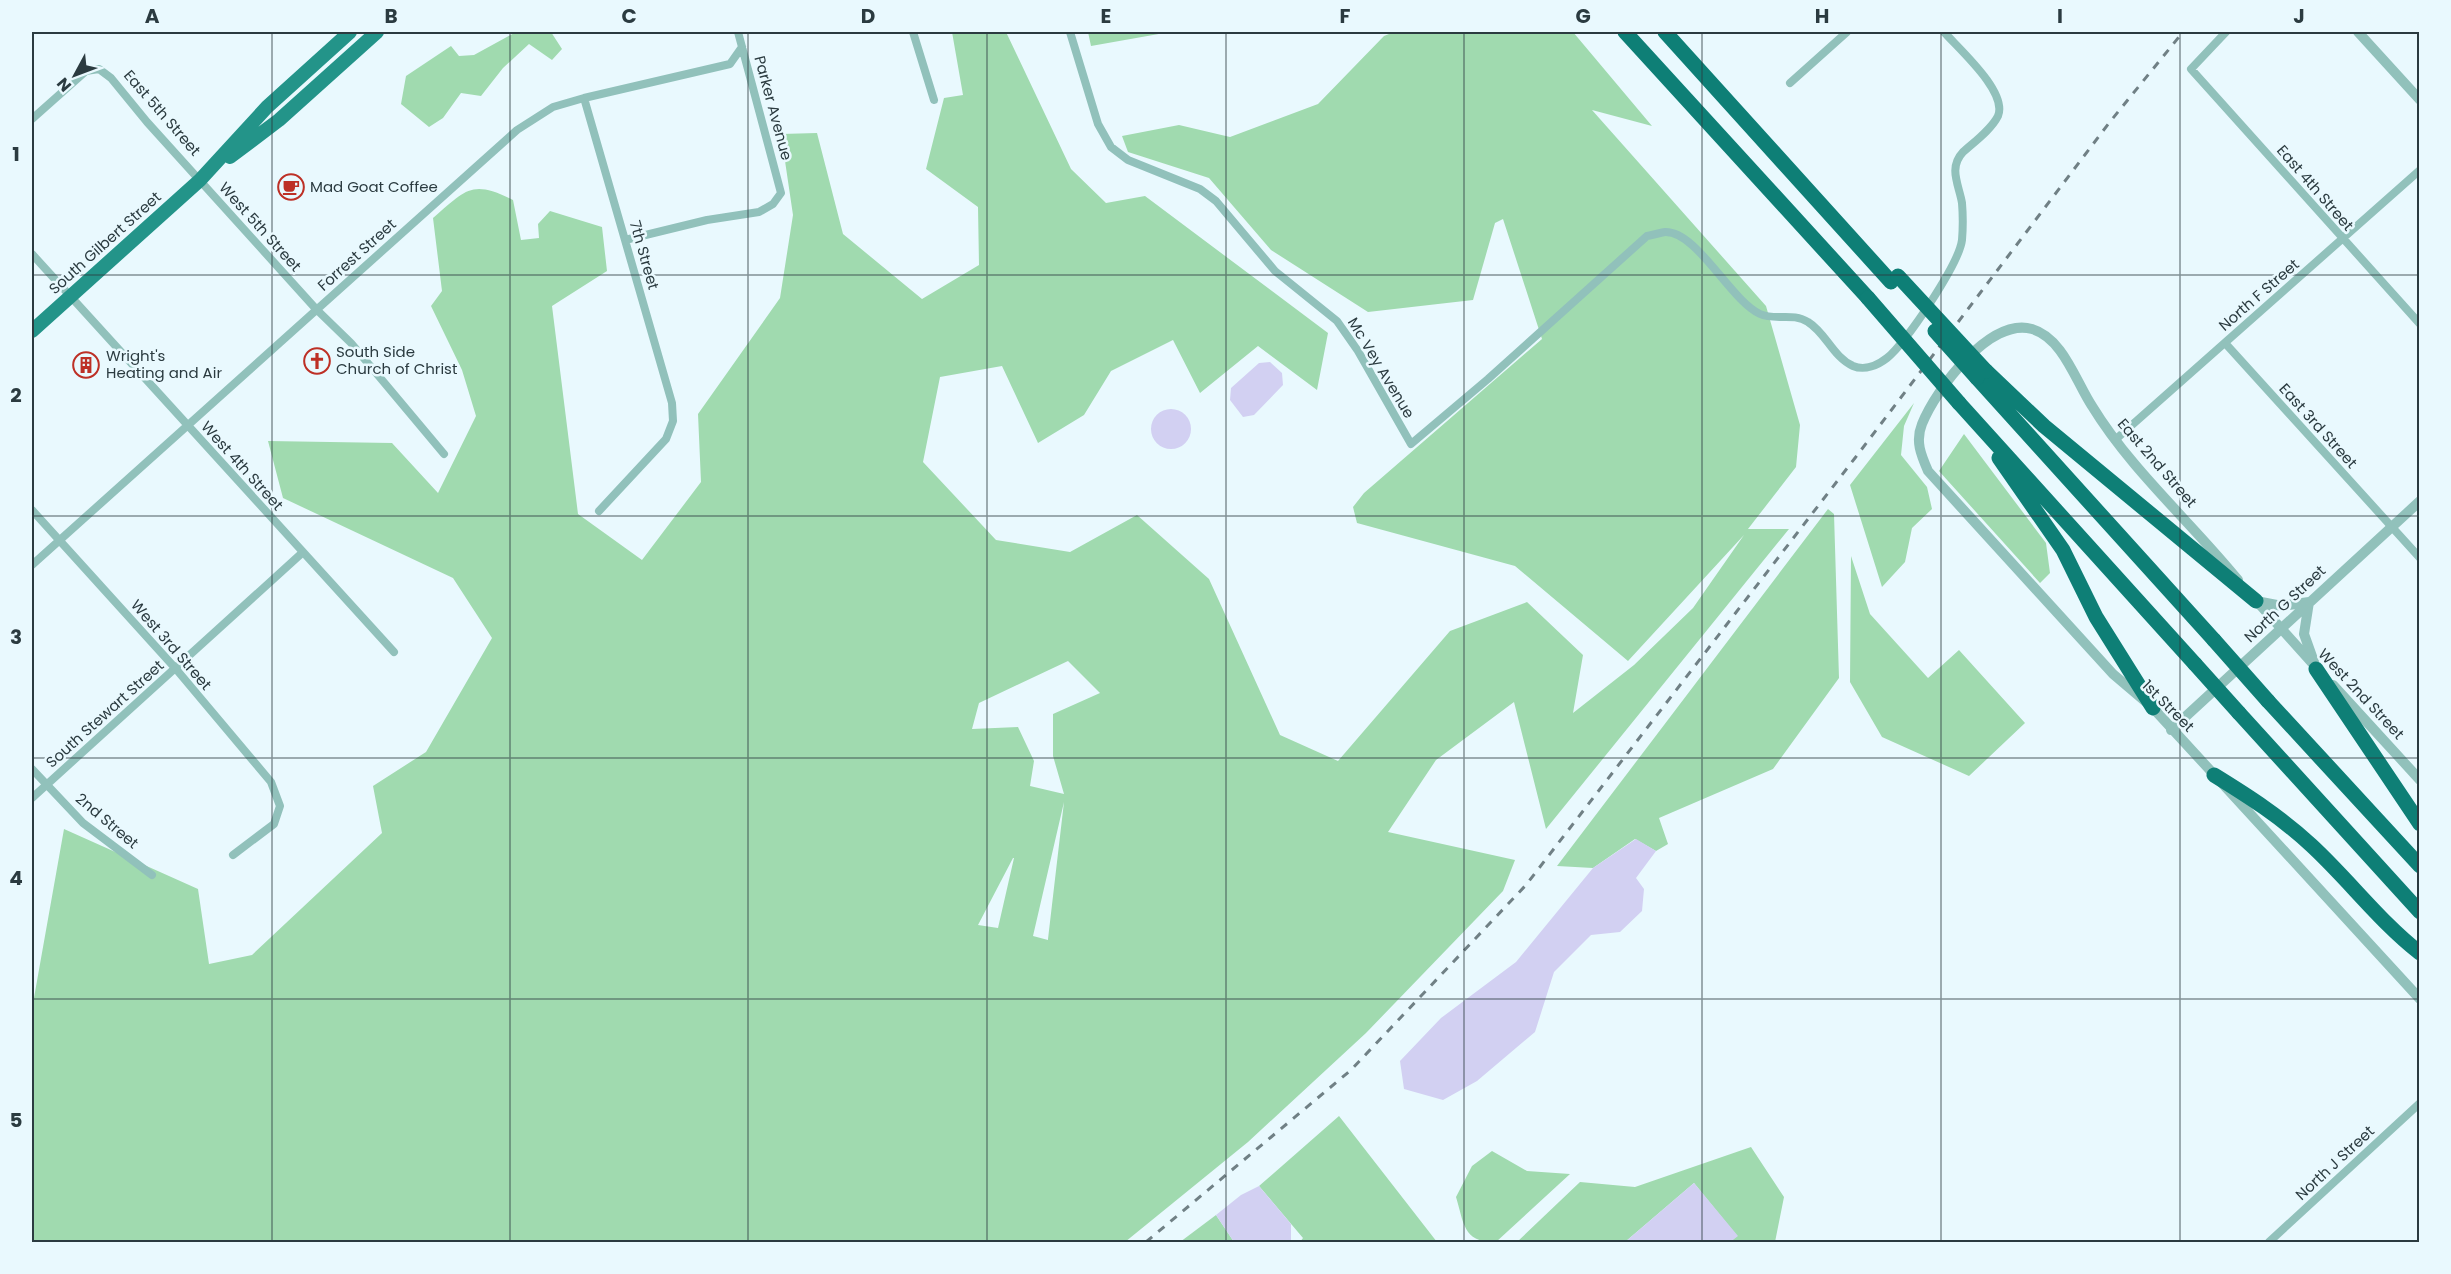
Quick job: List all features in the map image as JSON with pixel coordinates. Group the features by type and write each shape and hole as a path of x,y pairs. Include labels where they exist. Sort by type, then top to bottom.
{"highway":[{"path":"1616,32 1725,142"},
{"path":"1625,32 1868,298 1959,403 2420,912"},
{"path":"1665,32 1982,374 2268,701 2420,866"},
{"path":"1982,374 2256,601"},
{"path":"1973,418 2063,550 2097,617 2153,708"},
{"path":"2316,669 2420,824"},
{"path":"2214,774 2278,816 2312,846 2369,906 2420,953"}],"main road":[{"name":"South Gilbert Street","path":"200,180 267,107 350,32"},
{"name":"South Gilbert Street","path":"32,331 200,180 279,120 377,32"}],"street":[{"name":"Parker Avenue","path":"626,240 707,219 759,212 773,204 781,193 738,32"},
{"path":"913,32 934,100"},
{"name":"Mc Vey Avenue","path":"1071,32 1098,124 1111,147 1128,160 1200,189 1216,201 1275,272 1336,321 1358,351 1411,444 1488,379 1647,236 1666,232 1685,240 1750,308 1760,314 1798,318 1809,322 1841,358 1855,367 1867,368 1889,356 1949,274 1962,243 1963,223 1955,166 1959,157 1992,124 1998,115 2000,104 1996,91 1944,32"},
{"path":"1790,83 1847,32"},
{"name":"East 4th Street","path":"2226,32 2191,69 2420,324"},
{"path":"2358,32 2420,100"},
{"name":"Forrest Street","path":"32,565 517,130 553,107 730,64 742,47"},
{"name":"East 5th Street","path":"32,119 86,71 99,69 111,78 200,180"},
{"name":"7th Street","path":"584,98 672,403 674,421 666,439 599,511"},
{"name":"North F Street","path":"2115,440 2420,170"},
{"name":"West 5th Street","path":"200,180 316,309 351,343 444,454"},
{"path":"32,254 71,296"},
{"name":"West 4th Street","path":"71,296 394,652"},
{"name":"East 2nd Street","path":"1922,424 1961,365 1989,338 2009,329 2032,329 2049,339 2067,361 2091,406 2115,440 2281,630"},
{"name":"East 3rd Street","path":"2225,343 2391,527"},
{"name":"1st Street","path":"1922,424 1918,448 1928,471 2113,674 2153,708 2420,999"},
{"name":"North G Street","path":"2171,730 2420,501"},
{"name":"West 3rd Street","path":"32,510 176,669 271,782 280,806 274,824 233,855"},
{"path":"2391,527 2420,558"},
{"name":"South Stewart Street","path":"32,798 302,553"},
{"path":"2256,601 2282,606 2309,602 2304,634 2316,669"},
{"name":"West 2nd Street","path":"2281,630 2420,780"},
{"path":"32,769 46,785"},
{"name":"2nd Street","path":"46,785 83,823 152,875"},
{"name":"North J Street","path":"2269,1242 2420,1103"}],"green space":[{"path":"516,32 551,32 562,49 552,60 529,44 503,68 481,96 461,93 443,118 429,127 401,104 406,76 451,46 459,56 474,55"},
{"path":"952,32 1006,32 1071,169 1106,203 1145,196 1328,333 1317,390 1258,346 1200,393 1173,340 1111,371 1084,415 1038,443 1002,366 940,377 923,462 996,540 1070,552 1137,515 1209,579 1280,735 1338,761 1450,631 1527,602 1583,655 1573,713 1634,665 1693,608 1744,535 1628,661 1515,566 1357,523 1353,507 1364,493 1542,339 1503,219 1495,223 1473,300 1368,312 1271,250 1209,178 1128,152 1122,136 1179,125 1230,137 1318,104 1384,36 1394,32 1573,32 1652,126 1592,110 1766,306 1800,425 1796,467 1748,529 1789,529 1546,829 1514,702 1436,760 1388,832 1515,860 1503,891 1366,1033 1248,1142 1125,1242 32,1242 32,1009 64,829 198,889 209,964 252,955 382,833 373,786 426,752 492,638 453,578 283,498 268,441 392,443 438,493 476,416 462,370 431,306 442,291 433,218 462,194 478,189 513,200 521,240 539,238 538,224 550,211 602,227 607,271 552,306 578,514 642,560 701,482 698,414 780,298 793,215 781,134 817,133 843,234 922,299 979,265 978,207 926,169 944,98 963,95","holes":["1068,661 1100,693 1053,714 1053,756 1064,794 1030,786 1034,761 1018,727 972,729 979,703","1064,802 1048,940 1033,936","1013,858 998,928 978,925"]},
{"path":"1088,32 1170,32 1091,46"},
{"path":"1914,403 1904,426 1901,455 1927,487 1932,509 1912,528 1905,562 1882,587 1850,485"},
{"path":"1964,434 2046,543 2050,573 2040,583 1939,471"},
{"path":"1828,509 1834,514 1839,678 1773,769 1659,818 1668,844 1656,851 1635,839 1593,868 1557,866"},
{"path":"1851,556 1870,614 1928,678 1959,650 2025,723 1969,776 1882,737 1850,682"},
{"path":"1339,1116 1437,1242 1300,1242 1303,1238 1259,1186"},
{"path":"1751,1147 1784,1197 1775,1242 1730,1242 1737,1236 1694,1183 1625,1242 1517,1242 1580,1182 1635,1187"},
{"path":"1492,1151 1527,1171 1570,1174 1496,1242 1477,1239 1471,1235 1463,1223 1456,1197 1472,1166"},
{"path":"1216,1215 1234,1242 1180,1242"}],"water":[{"path":"1270,362 1282,373 1283,385 1254,415 1243,417 1230,400 1231,388 1259,363"},
{"path":"1171,409 1185,415 1191,429 1185,443 1171,449 1157,443 1151,429 1157,415"},
{"path":"1636,839 1656,851 1636,878 1644,889 1642,911 1620,932 1591,935 1554,972 1535,1032 1477,1081 1443,1100 1404,1089 1400,1061 1441,1018 1516,962 1593,868"},
{"path":"1694,1183 1738,1236 1730,1242 1625,1242"},
{"path":"1259,1186 1291,1224 1291,1242 1234,1242 1216,1215 1241,1195"}],"railway":[{"path":"1146,1242 1351,1070 1526,885 1855,458 2109,123 2183,32"}],"place":[{"name":"Mad Goat Coffee","path":"291,187"},
{"name":"South Side Church of Christ","path":"317,361"},
{"name":"Wright's Heating and Air","path":"86,365"}]}
